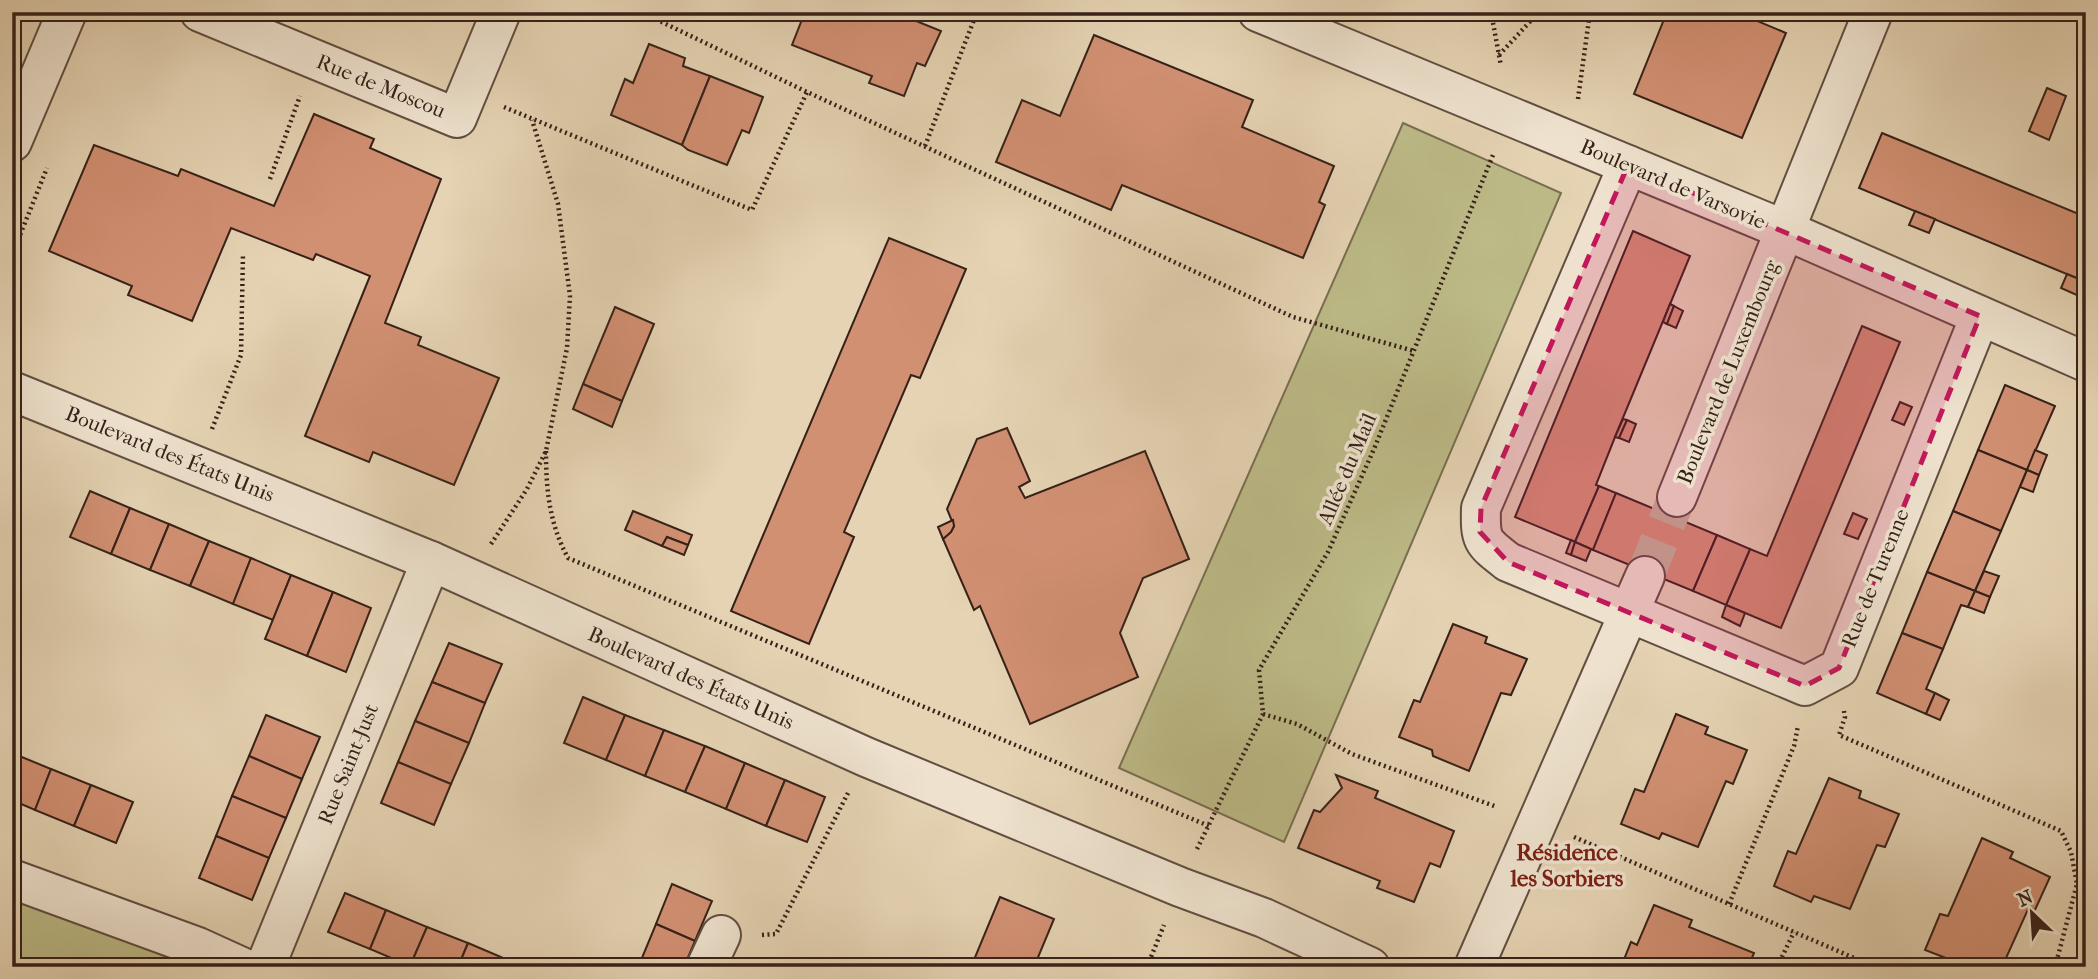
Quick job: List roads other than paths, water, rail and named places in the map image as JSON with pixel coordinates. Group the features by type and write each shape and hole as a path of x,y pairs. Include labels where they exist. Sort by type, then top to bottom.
{"street":[{"path":"12,142 67,12"},
{"name":"Rue de Moscou","path":"200,12 457,118 501,12"},
{"name":"Boulevard de Varsovie","path":"1258,12 1785,230 2086,362"},
{"name":"Boulevard de Luxembourg","path":"1677,497 1873,12"},
{"path":"1628,165 1482,508 1480,532 1489,548 1508,562 1631,612"},
{"name":"Rue de Turenne","path":"1631,612 1805,686 1839,668 1980,316"},
{"name":"Boulevard des États Unis","path":"12,391 431,561 866,757 1180,887 1264,918 1370,967"},
{"name":"Rue Saint-Just","path":"265,967 431,561"},
{"path":"1474,967 1645,576"},
{"path":"12,879 198,947 242,967"}],"tunnel":[{"path":"1645,576 1677,497"}],"district":[{"name":"Résidence les Sorbiers","path":"1567,865"}]}
